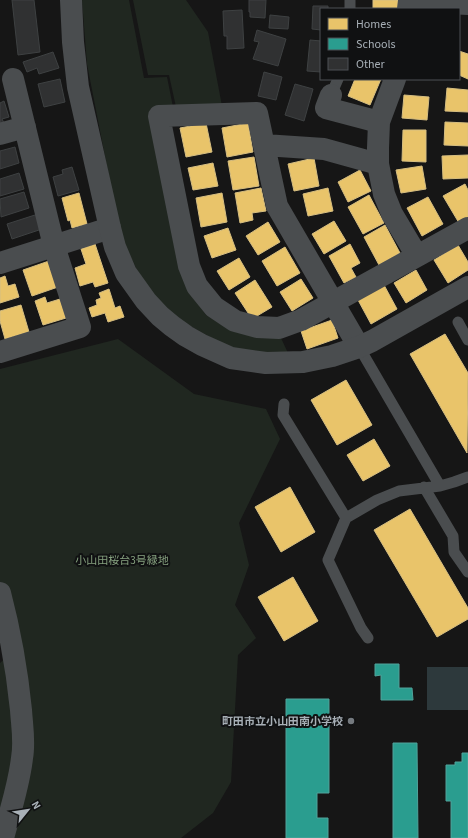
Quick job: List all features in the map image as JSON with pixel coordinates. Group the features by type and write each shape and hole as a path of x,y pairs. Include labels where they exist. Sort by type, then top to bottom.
{"street":[{"path":"71,0 73,42 78,87 115,247 126,273 146,301 172,326 202,345 232,358 266,363 303,362 332,356 359,347 468,287"},
{"path":"408,8 408,1 468,4"},
{"path":"0,352 80,327 54,246 14,79"},
{"path":"395,80 379,122 378,164 384,194 392,214 416,256"},
{"path":"335,87 326,108 379,122"},
{"path":"359,347 333,302 277,206 257,113 159,116 189,266 197,286 214,307 235,321 257,327 279,328 300,320 333,302 416,256 468,228"},
{"path":"0,134 25,127"},
{"path":"264,145 324,149 378,164"},
{"path":"0,263 110,228"},
{"path":"0,593 18,679 23,738 23,758 15,796 3,834"}],"lane":[{"path":"458,322 468,340"},
{"path":"359,347 440,486"},
{"path":"284,404 283,415 346,518"},
{"path":"368,638 361,628 328,560 346,518 377,500 398,491 440,486 468,477"},
{"path":"424,487 453,536 454,552 468,572"}],"green space":[{"path":"82,0 129,0 144,78 167,77 173,107 150,109 180,268 189,292 206,315 231,331 280,336 288,353 262,354 228,347 176,318 153,296 136,268 123,241 117,218 87,64"},
{"path":"133,0 186,0 208,32 222,106 176,107 169,75 148,75"},
{"name":"小山田桜台3号緑地","path":"118,339 194,394 266,409 280,439 239,523 249,565 235,605 256,638 238,655 231,782 213,813 181,838 0,838 0,663 14,650 0,593 0,369"}],"shaded area":[{"path":"427,667 468,667 468,710 427,710"}],"building: Homes":[{"path":"373,0 398,0 398,8 373,8"},
{"path":"460,51 468,54 468,79 460,75"},
{"path":"355,80 381,80 370,105 348,96"},
{"path":"447,88 468,90 468,112 445,111"},
{"path":"404,95 429,97 427,120 402,118"},
{"path":"445,122 468,123 468,146 444,145"},
{"path":"206,123 212,152 186,157 180,128"},
{"path":"248,123 253,152 227,157 222,128"},
{"path":"403,130 426,130 426,162 402,161"},
{"path":"468,155 468,178 443,179 442,156"},
{"path":"254,157 259,186 233,190 228,161"},
{"path":"314,158 319,186 294,191 288,164"},
{"path":"213,163 218,186 193,190 188,168"},
{"path":"422,166 426,189 401,193 396,170"},
{"path":"360,170 371,191 348,202 338,182"},
{"path":"465,184 468,190 468,218 459,223 443,196"},
{"path":"261,188 266,211 252,213 253,220 240,223 235,193"},
{"path":"328,188 333,211 308,216 303,194"},
{"path":"79,193 87,224 72,228 70,220 68,221 62,198"},
{"path":"222,193 227,222 201,227 196,198"},
{"path":"369,195 384,223 363,234 348,207"},
{"path":"428,197 443,224 422,236 407,208"},
{"path":"334,221 346,241 324,254 312,234"},
{"path":"268,222 280,242 258,255 246,236"},
{"path":"385,225 400,253 379,265 364,237"},
{"path":"228,228 236,250 212,258 204,236"},
{"path":"95,244 108,283 95,287 93,282 80,286 75,268 86,264 81,249"},
{"path":"350,244 360,263 351,268 356,277 344,283 329,256"},
{"path":"458,245 468,262 468,270 448,283 434,260"},
{"path":"285,247 300,273 277,286 262,261"},
{"path":"239,258 250,277 229,290 217,271"},
{"path":"49,261 58,287 32,296 23,270"},
{"path":"416,270 427,290 406,303 394,283"},
{"path":"5,276 8,286 15,284 19,297 0,303 0,278"},
{"path":"301,279 313,298 292,311 280,292"},
{"path":"255,280 272,307 252,319 235,293"},
{"path":"384,285 397,309 371,324 358,300"},
{"path":"109,289 115,308 120,306 124,317 108,322 105,313 92,317 89,308 97,305 96,300 101,298 99,293"},
{"path":"45,297 47,303 60,299 66,318 43,325 35,301"},
{"path":"21,305 29,332 5,339 0,321 0,311"},
{"path":"332,320 338,338 307,349 301,331"},
{"path":"445,334 468,373 467,453 410,354"},
{"path":"346,380 372,425 337,445 311,400"},
{"path":"374,439 390,466 363,481 347,455"},
{"path":"290,487 315,532 281,552 255,507"},
{"path":"410,509 468,608 468,619 437,637 374,530"},
{"path":"293,577 318,621 284,641 258,597"}],"building: Schools":[{"path":"375,664 399,664 399,688 412,688 413,700 381,700 381,675 375,676"},
{"path":"286,699 329,699 329,793 317,793 317,818 328,818 328,838 286,838"},
{"path":"393,743 417,743 418,838 393,838"},
{"path":"462,753 468,753 468,838 451,838 451,801 446,801 446,765 455,765 455,762 462,762"}],"building: Other":[{"path":"12,0 34,0 40,52 18,55"},
{"path":"249,0 266,0 265,18 250,17"},
{"path":"313,6 328,6 328,8 320,8 320,30 312,29"},
{"path":"242,10 244,48 227,49 227,36 224,36 223,11"},
{"path":"270,15 289,17 288,29 269,28"},
{"path":"257,30 286,39 278,66 253,59 259,42 254,41"},
{"path":"310,40 320,41 320,72 307,71"},
{"path":"53,52 59,68 39,74 37,68 27,72 23,62"},
{"path":"264,72 282,77 276,100 258,96"},
{"path":"60,79 65,102 44,107 38,84"},
{"path":"295,84 313,89 304,121 285,115"},
{"path":"4,101 9,117 2,119 4,123 0,124 0,103"},
{"path":"15,147 19,163 0,169 0,151"},
{"path":"72,167 79,190 58,196 53,177 63,174 62,170"},
{"path":"19,173 24,189 0,196 0,179"},
{"path":"24,192 29,208 1,217 0,199"},
{"path":"38,214 42,229 12,239 7,224"}],"place":[{"name":"町田市立小山田南小学校","path":"351,721"}]}
